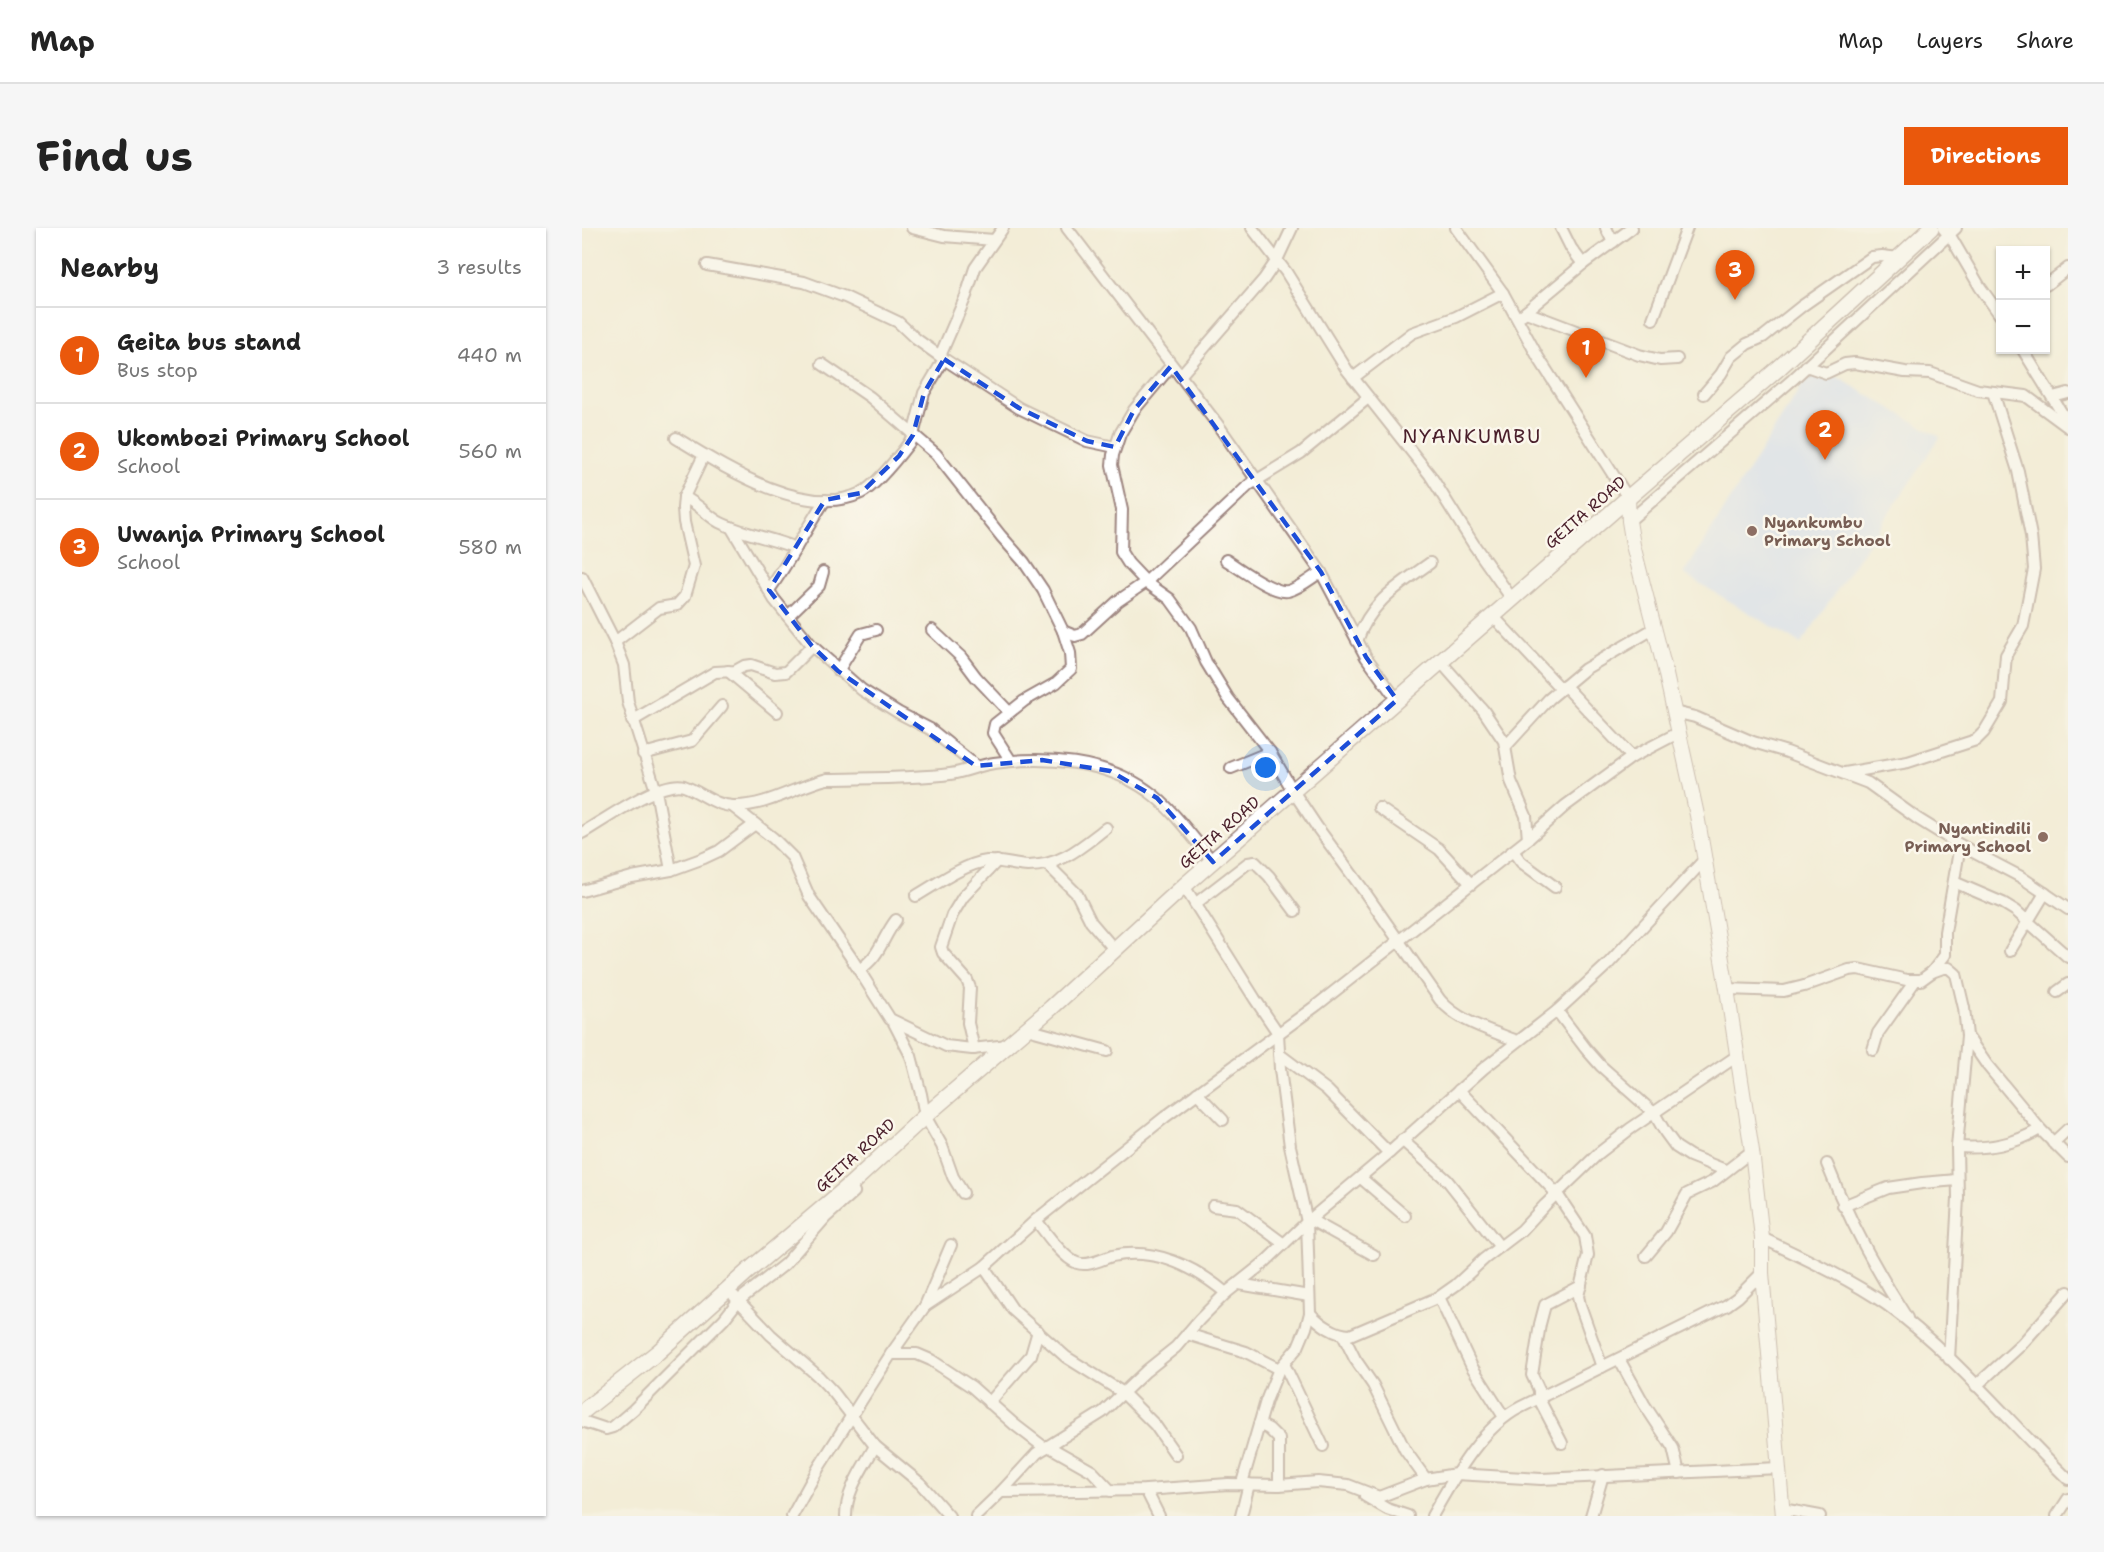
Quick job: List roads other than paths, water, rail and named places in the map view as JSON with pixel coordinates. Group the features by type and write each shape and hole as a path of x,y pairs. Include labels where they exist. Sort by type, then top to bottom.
{"highway":[{"name":"GEITA ROAD","path":"582,1412 733,1295 925,1116 1008,1046 1184,886 1440,661 1780,367 1899,258 1918,233 1931,228"}],"main road":[{"path":"1628,498 1633,545 1655,628 1696,815 1727,989 1752,1151 1762,1238 1762,1272 1782,1512"}],"street":[{"path":"912,228 944,236 994,240"},
{"path":"676,438 742,478 803,498 825,500 861,493 899,456 913,435 924,393 942,357 975,268 1003,228"},
{"path":"1067,228 1218,425 1321,572 1357,641 1396,700"},
{"path":"1252,228 1277,260 1353,378 1430,475 1512,599"},
{"path":"1180,376 1264,279 1277,260 1292,228"},
{"path":"1456,228 1503,293 1538,357 1628,498"},
{"path":"1562,228 1571,248 1583,264"},
{"path":"1606,228 1613,242"},
{"path":"1517,320 1583,264 1632,228"},
{"path":"1653,319 1687,228"},
{"path":"1629,521 1806,366 1949,230 1980,287 1996,308"},
{"path":"1704,394 1721,374 1731,357 1747,344 1763,337 1853,269 1872,257 1899,258"},
{"path":"707,266 804,282 845,297 898,322 916,339 1002,399 1087,441 1115,447"},
{"path":"2050,282 2068,268"},
{"path":"1353,378 1412,333 1456,317 1503,293"},
{"path":"1526,312 1638,355 1660,360 1677,359"},
{"path":"2026,354 2068,425"},
{"path":"1806,366 1826,372 1845,364 1855,363 1942,377 1969,388 2026,396 2068,425"},
{"path":"822,364 870,397 936,454 1001,537 1024,562 1053,607 1070,653 1071,669 1056,683 994,724 993,733 1011,761"},
{"path":"1171,366 1134,410 1115,447 1112,465 1122,510 1121,552 1128,564 1146,582 1170,599 1185,618 1206,662 1228,698 1270,752 1293,791 1448,1010 1460,1018 1517,1041"},
{"path":"1845,773 1908,762 1976,740 2002,702 2006,655 2023,626 2031,593 2035,558 2018,471 1993,392"},
{"path":"2053,397 2068,393"},
{"path":"1063,631 1080,635 1118,601 1146,582 1224,506 1255,480 1301,453 1368,398"},
{"path":"615,642 659,608 676,605 685,596 694,566 684,522 684,497 704,455"},
{"path":"684,497 704,513 731,527 796,548"},
{"path":"769,590 825,500"},
{"path":"731,527 769,590 812,646 862,690 930,729 976,766"},
{"path":"1226,560 1265,584 1283,591 1293,589 1321,572"},
{"path":"1357,641 1364,622 1383,598 1430,563"},
{"path":"788,616 819,586 823,572"},
{"path":"582,577 624,665 632,721 656,791 671,870"},
{"path":"1493,616 1632,757"},
{"path":"1506,746 1563,687 1585,669 1655,628"},
{"path":"838,671 861,634 876,630"},
{"path":"932,630 961,657 976,677 1009,712"},
{"path":"632,721 715,672 735,671 751,665 780,674 786,672 812,646"},
{"path":"1440,661 1491,721 1506,746 1511,781 1526,816 1528,839"},
{"path":"728,671 777,712"},
{"path":"643,754 692,741 722,706"},
{"path":"1674,712 1695,717 1753,742 1788,752 1868,783 1907,812 1960,845 2005,868 2068,909"},
{"path":"925,1305 984,1267 1036,1220 1197,1093 1471,884 1565,806 1632,757 1678,733"},
{"path":"1231,768 1270,752"},
{"path":"732,807 763,802 827,779 952,774 976,766 1011,761 1042,760 1080,763 1103,769 1129,780 1157,798 1213,862"},
{"path":"582,833 656,791 678,785 732,807 792,857 808,896 859,970 885,1013 894,1023 911,1056 925,1116 942,1146 953,1177 963,1193"},
{"path":"1379,808 1438,849 1471,884"},
{"path":"582,891 632,877 671,870 719,850 755,824"},
{"path":"916,896 983,862 996,861 1028,866 1047,865 1064,859 1106,828"},
{"path":"1727,989 1784,991 1858,969 1914,981 1922,980 1932,972 1945,955 1945,932 1960,845"},
{"path":"1513,851 1521,862 1555,887"},
{"path":"976,1516 1032,1458 1091,1421 1146,1371 1168,1355 1226,1293 1284,1244 1308,1220 1361,1178 1517,1041 1557,1011 1608,964 1704,860"},
{"path":"974,1049 968,1023 970,988 967,980 943,953 941,947 952,915 963,897 996,861"},
{"path":"1195,904 1248,863 1255,862 1269,876 1295,911"},
{"path":"1047,865 1077,894 1090,922 1114,949"},
{"path":"1954,882 2003,903 2029,921 2068,957"},
{"path":"1184,886 1278,1033 1290,1146 1308,1220 1310,1313 1299,1347 1281,1367 1266,1401 1246,1483 1241,1516"},
{"path":"2010,951 2045,893"},
{"path":"859,970 876,957 896,920"},
{"path":"1932,972 1949,968 1956,974 1964,1008 1967,1036 1957,1147 1958,1180 1948,1359"},
{"path":"1873,1050 1878,1033 1914,981"},
{"path":"2056,992 2068,984"},
{"path":"1557,1011 1601,1066 1654,1113 1676,1147 1690,1156 1725,1170"},
{"path":"894,1023 946,1046 974,1049 1008,1046"},
{"path":"1027,1029 1107,1051"},
{"path":"1967,1036 1987,1065 2040,1129 2068,1156"},
{"path":"1279,1054 1327,1090 1389,1153"},
{"path":"1310,1313 1325,1327 1343,1335 1350,1335 1381,1324 1439,1297 1522,1230 1599,1152 1737,1056"},
{"path":"1459,1090 1557,1194 1582,1230 1588,1255 1578,1296 1602,1366"},
{"path":"1197,1093 1223,1120"},
{"path":"1957,1147 1995,1147 2010,1144 2040,1129"},
{"path":"2053,1143 2068,1129"},
{"path":"1402,1140 1448,1180 1500,1247"},
{"path":"1646,1256 1666,1232 1687,1194 1712,1182 1752,1151"},
{"path":"1827,1164 1843,1206 1912,1325"},
{"path":"1361,1178 1405,1216"},
{"path":"1843,1206 1888,1188 1958,1180"},
{"path":"1213,1206 1237,1209 1284,1244"},
{"path":"1036,1220 1055,1243 1077,1263 1085,1264 1126,1255 1164,1257 1199,1272 1226,1293"},
{"path":"1308,1220 1374,1255"},
{"path":"1762,1238 1839,1276 1887,1306 1912,1325 2068,1479"},
{"path":"792,1516 819,1467 925,1305 951,1245"},
{"path":"984,1267 1013,1310 1066,1357 1122,1392 1155,1425 1176,1455"},
{"path":"1432,1516 1456,1474 1504,1417 1727,1305 1762,1272"},
{"path":"1239,1284 1310,1296"},
{"path":"1562,1443 1539,1399 1539,1390 1533,1379 1532,1366 1544,1308 1548,1302 1581,1286"},
{"path":"1976,1386 2021,1345 2068,1292"},
{"path":"582,1422 606,1429 613,1427 662,1382 724,1319 733,1295 771,1335 818,1376 875,1446 920,1483 949,1516"},
{"path":"1439,1297 1472,1367 1504,1417"},
{"path":"990,1403 1031,1355 1038,1331"},
{"path":"1187,1334 1246,1352 1281,1367 1323,1446"},
{"path":"1343,1335 1355,1359 1378,1394 1405,1450 1426,1479"},
{"path":"891,1354 913,1353 925,1356 955,1374 1047,1447 1092,1471 1111,1491"},
{"path":"1619,1359 1644,1404 1673,1448 1679,1473"},
{"path":"1259,1424 1279,1438 1279,1485"},
{"path":"846,1516 850,1492 875,1446"},
{"path":"1001,1492 1146,1490 1246,1483 1279,1485 1318,1482 1348,1485 1379,1497 1426,1479 1456,1474 1521,1479 1779,1468"},
{"path":"1591,1516 1604,1475"},
{"path":"1146,1490 1159,1516"},
{"path":"1359,1490 1376,1504 1408,1516"},
{"path":"2057,1516 2068,1499"},
{"path":"1782,1512 1820,1516"}],"place":[{"name":"Uwanja Primary School","path":"1735,300"},
{"name":"Geita bus stand","path":"1586,378"},
{"name":"Ukombozi Primary School","path":"1825,460"},
{"name":"Nyankumbu Primary School","path":"1752,531"},
{"name":"Nyantindili Primary School","path":"2043,837"}],"district":[{"name":"NYANKUMBU","path":"1472,436"}]}
